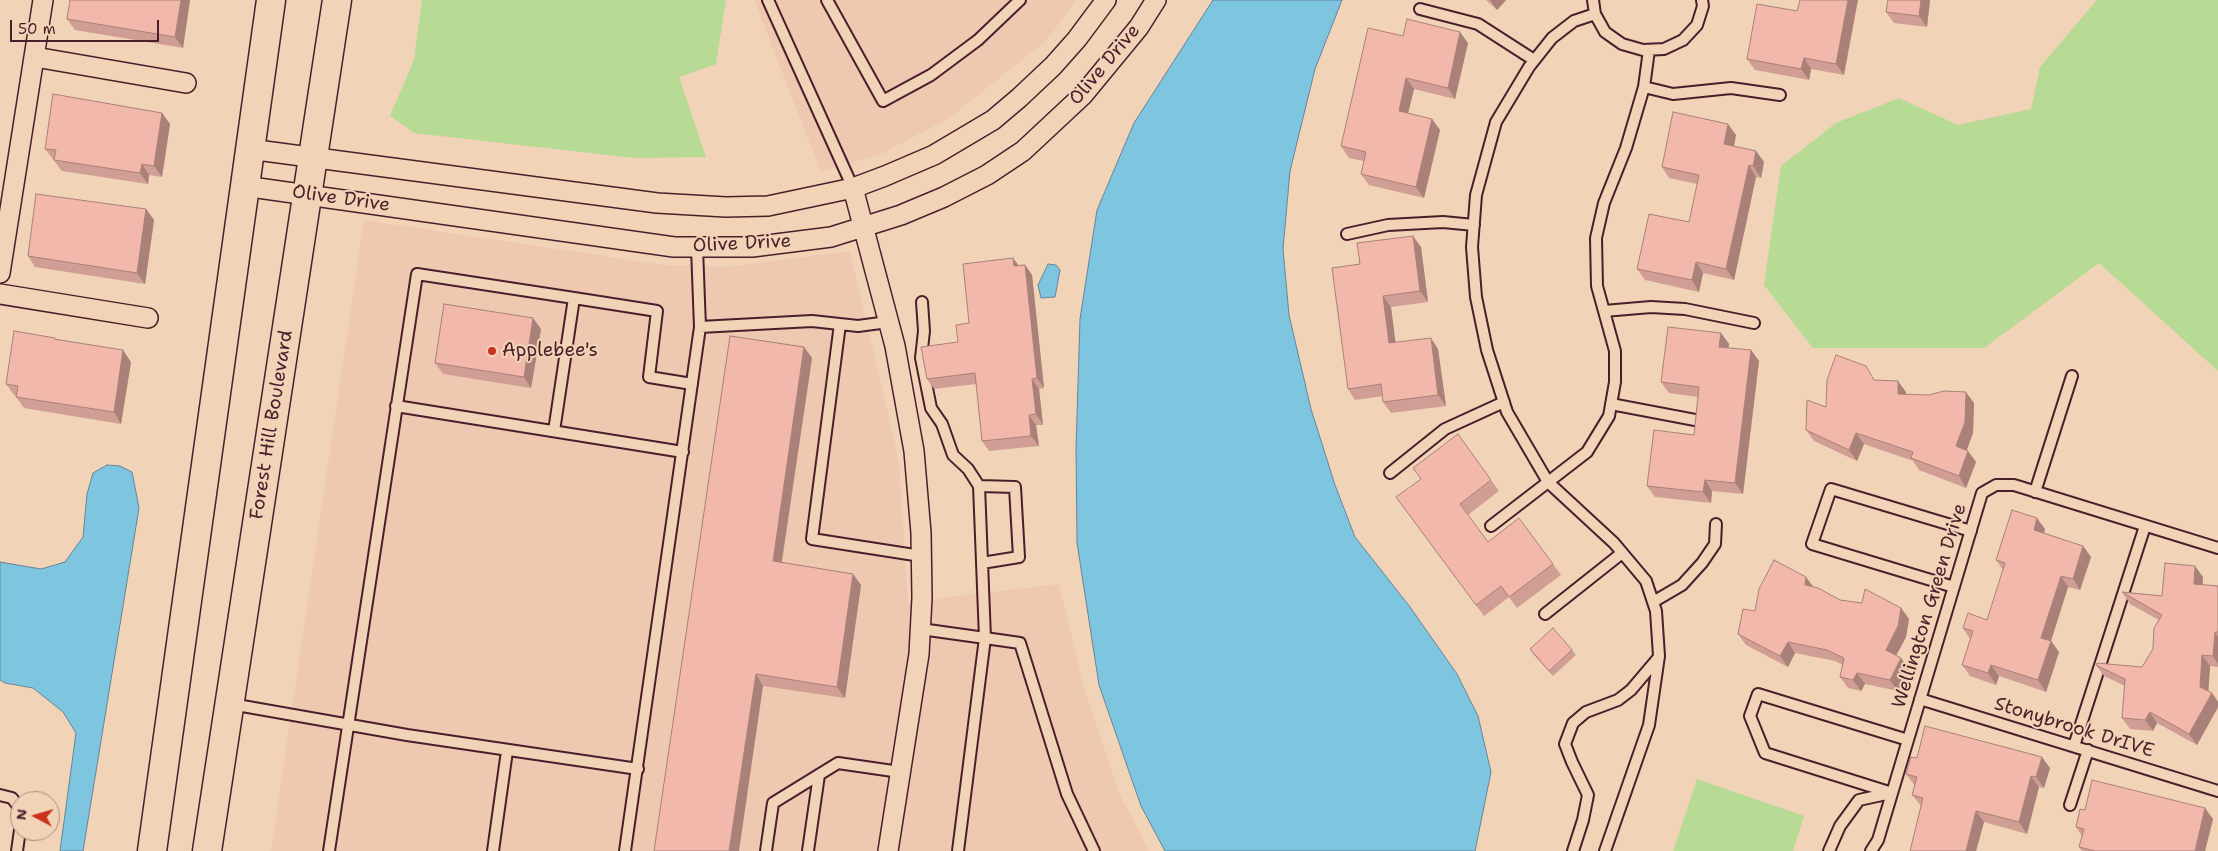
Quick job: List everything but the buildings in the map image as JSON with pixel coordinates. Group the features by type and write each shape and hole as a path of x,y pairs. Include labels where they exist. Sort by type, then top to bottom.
{"main road":[{"path":"152,851 271,0"},
{"name":"Forest Hill Boulevard","path":"207,851 337,0"}],"street":[{"path":"0,273 43,0"},
{"name":"Olive Drive","path":"249,149 657,203 726,207 768,206 853,188 934,155 993,120 1053,66 1077,39 1106,0"},
{"name":"Olive Drive","path":"244,186 674,247 752,247 831,237 864,228 944,197 987,175 1023,151 1083,95 1139,27 1156,0"},
{"path":"35,57 186,83"},
{"path":"853,188 888,322 914,451 921,556 919,654 888,851"},
{"path":"0,294 148,318"}],"lane":[{"path":"768,0 853,188"},
{"path":"827,0 883,101 939,69 978,40 1020,0"},
{"path":"1594,0 1595,14 1605,32 1622,44 1643,50 1664,49 1683,40 1697,25 1703,6 1702,0"},
{"path":"1420,8 1478,24 1534,60"},
{"path":"1595,14 1574,21 1552,38 1534,60 1496,122 1476,195 1472,247 1476,297 1487,350 1507,412 1548,482 1622,553 1646,581 1656,611 1660,656 1648,725 1605,851"},
{"path":"1491,526 1587,452 1609,416 1616,382 1615,351 1597,286 1596,238 1604,203 1626,148 1644,87 1649,50"},
{"path":"1644,87 1673,94 1731,88 1780,95"},
{"path":"1347,234 1388,225 1444,222 1474,225"},
{"path":"625,851 700,328 697,248"},
{"path":"329,851 417,274 657,311 649,377 692,384"},
{"path":"554,431 574,298"},
{"path":"922,302 924,331 922,358 931,408 942,424 953,455 968,470 979,486 986,638 958,851"},
{"path":"1604,311 1651,307 1685,309 1754,323"},
{"path":"700,328 812,321 858,326 888,322"},
{"path":"840,324 812,539 921,556"},
{"path":"2035,492 2072,376"},
{"path":"1390,474 1445,429 1504,402"},
{"path":"1611,404 1695,420"},
{"path":"396,406 682,452"},
{"name":"Wellington Green Drive","path":"1871,851 1878,840 1982,493 1996,485 2014,485 2218,548"},
{"path":"979,486 1015,487 1019,557 982,563"},
{"path":"1954,587 1812,544 1831,489 1971,531"},
{"path":"1653,602 1682,585 1702,563 1715,544 1716,524"},
{"path":"2074,746 2145,526"},
{"path":"1545,614 1622,553"},
{"path":"920,629 1020,643 1067,794 1094,851"},
{"path":"1573,851 1583,820 1588,795 1572,762 1566,744 1573,723 1586,712 1618,700 1631,690 1660,656"},
{"path":"1892,793 1765,752 1750,716 1758,694 1908,740"},
{"name":"Stonybrook DrIVE","path":"1920,699 2218,791"},
{"path":"230,704 507,751 638,769"},
{"path":"2070,805 2088,750"},
{"path":"493,851 507,751"},
{"path":"766,851 773,803 838,763 900,772"},
{"path":"808,851 819,775"},
{"path":"1829,851 1840,826 1859,800 1892,793"}],"shaded area":[{"path":"754,0 1076,0 1047,40 949,118 883,153 821,172"},
{"path":"364,220 664,265 727,267 850,251 899,461 908,602 1059,584 1084,688 1120,795 1149,851 271,851"}],"green space":[{"path":"422,0 726,0 716,64 679,77 706,157 634,158 414,133 390,116 414,60"},
{"path":"2097,0 2218,0 2218,371 2099,263 1984,348 1813,348 1764,285 1781,166 1836,123 1899,98 1958,125 2031,109 2040,67"},
{"path":"1697,779 1804,816 1793,851 1673,851"}],"water":[{"path":"1213,0 1342,0 1315,69 1290,171 1283,249 1289,315 1311,409 1335,485 1355,537 1410,607 1457,674 1478,716 1491,772 1475,851 1165,851 1141,806 1099,685 1077,543 1076,448 1080,319 1097,210 1134,123"},
{"path":"1048,264 1056,265 1060,270 1055,297 1041,298 1038,285"},
{"path":"107,465 120,466 132,472 139,508 83,851 60,851 76,733 63,712 33,688 5,683 0,680 0,562 41,569 65,562 83,537 87,494 93,473"}],"place":[{"name":"Applebee's","path":"492,351"}]}
